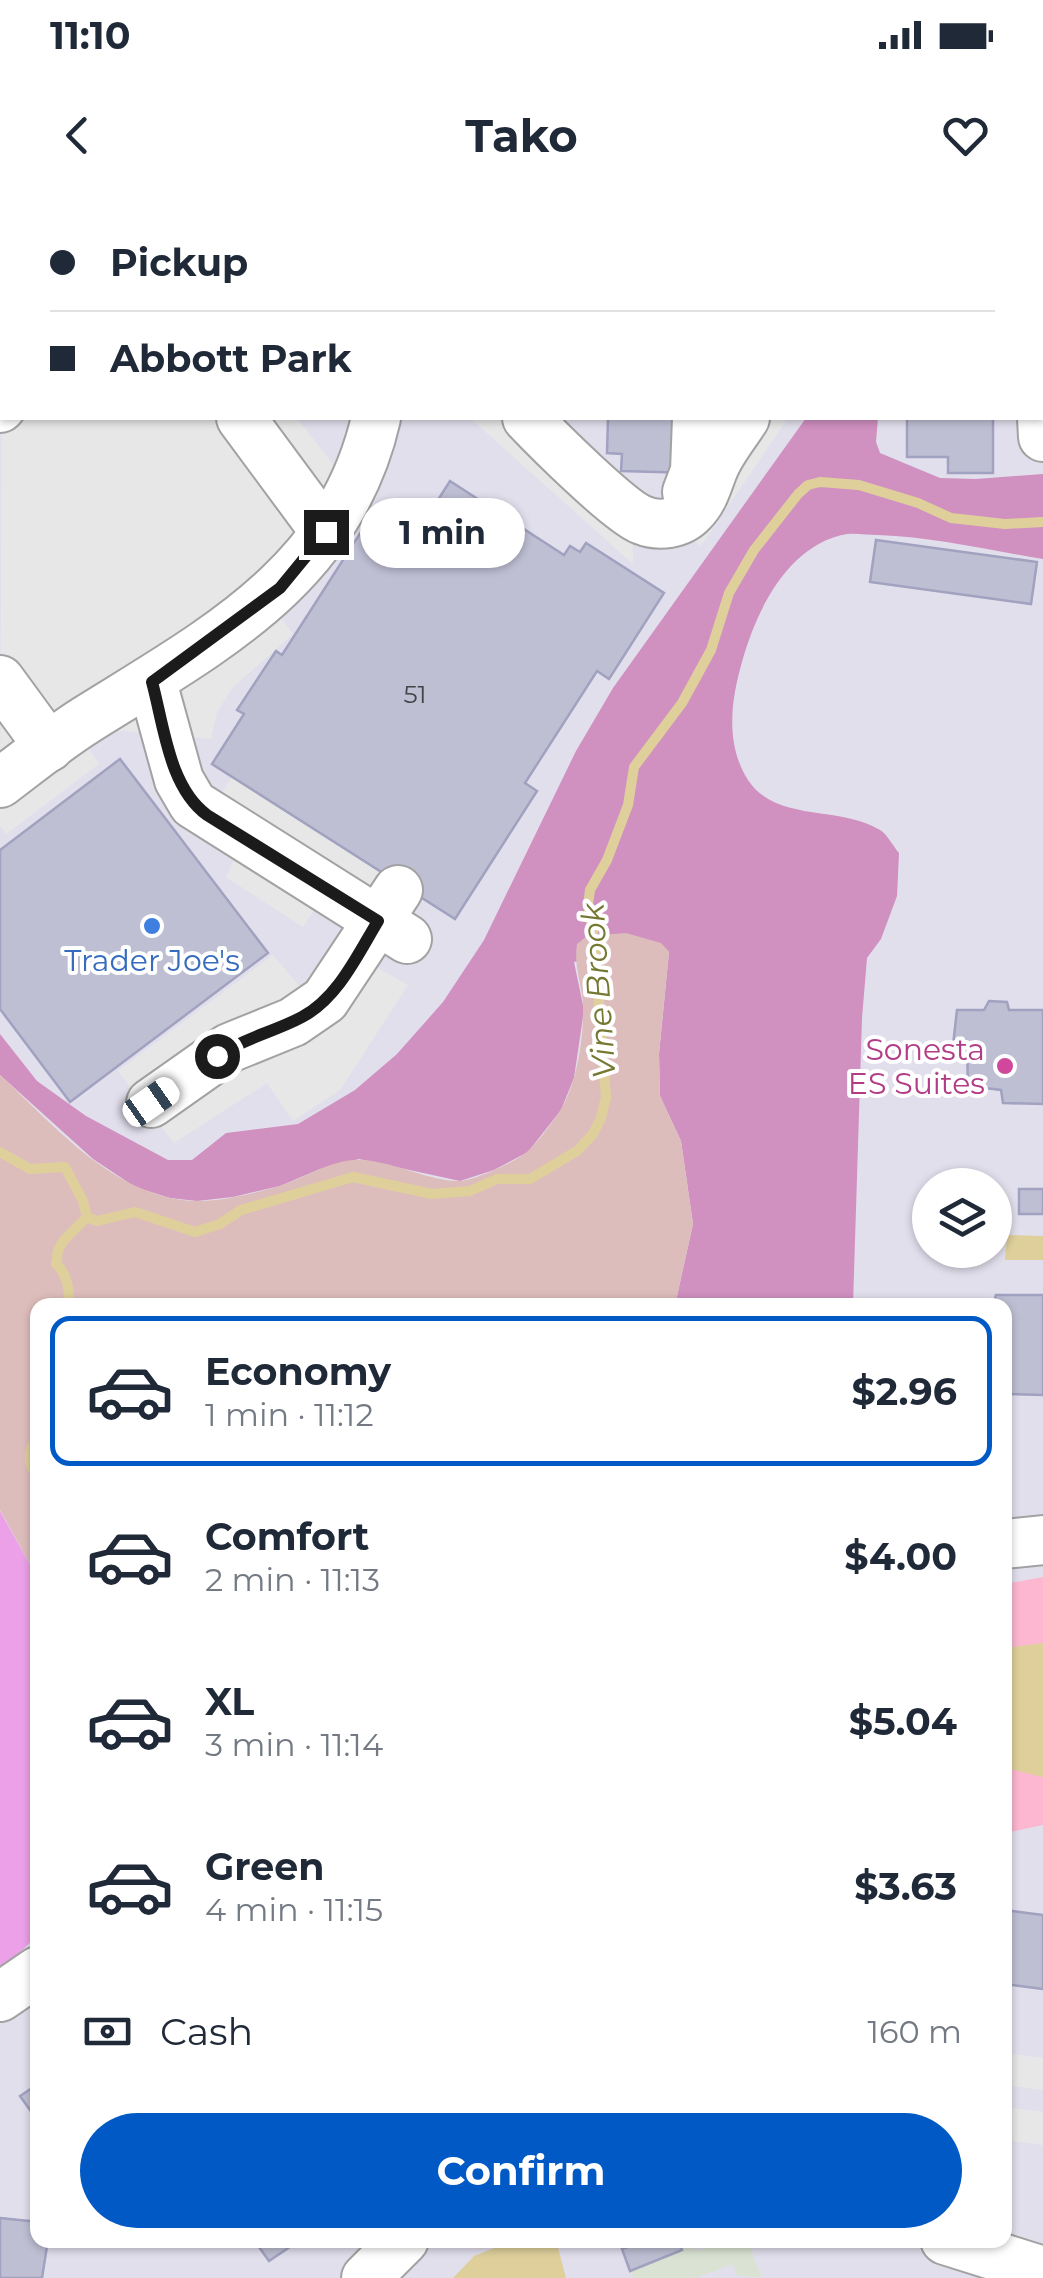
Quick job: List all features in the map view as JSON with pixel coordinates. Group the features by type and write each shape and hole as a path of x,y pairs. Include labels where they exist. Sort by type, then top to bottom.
{"street":[{"path":"242,420 326,532"},
{"path":"0,783 82,722 152,682 266,600 294,574 326,532 354,484 375,420"},
{"path":"530,420 623,507 655,524 680,520 696,507 722,452 745,420"},
{"path":"552,420 630,493 646,502 666,504 682,497 694,480 696,420"},
{"path":"0,680 49,747"},
{"path":"151,1102 228,1048 317,1008 394,917 193,804 179,780 152,682"},
{"path":"1012,1543 1043,1540"},
{"path":"0,1997 30,1976"},
{"path":"366,2278 396,2248"},
{"path":"971,2248 1043,2270"}],"shaded area":[{"path":"2,420 299,420 335,467 305,529 254,581 293,634 233,687 217,712 211,739 103,729 85,742 99,764 6,834 0,826"},
{"path":"472,420 529,420 632,515 633,564"},
{"path":"717,420 787,420 701,546 668,523"},
{"path":"805,420 878,420 876,442 880,453 940,478 1043,474 1043,559 899,536 851,534 826,540 792,565 778,583 756,622 738,677 733,737 748,780 775,802 864,822 883,832 899,853 897,896 881,939 867,958 853,1298 677,1298 693,1224 681,1141 660,1096 659,1054 669,952 660,943 574,962 584,1010 574,1078 561,1110 528,1152 494,1170 460,1181 359,1159 320,1169 280,1186 233,1197 197,1201 170,1198 135,1187 93,1159 0,1075 0,1034 37,1081 86,1116 168,1160 192,1160 226,1133 298,1124 355,1090 397,1054 443,1002 484,940 576,751 613,688"},
{"path":"232,777 382,873 359,909 328,889 303,927 226,877 245,836 207,815"},
{"path":"626,933 661,943 669,952 659,1054 660,1096 681,1141 693,1224 677,1298 30,1298 30,1565 0,1510 0,1075 88,1156 138,1187 165,1197 194,1201 235,1197 352,1160 449,1180 467,1180 524,1154 564,1103 574,1078 582,1037 583,1003 576,961 577,944 587,936"},
{"path":"273,955 317,1007 357,956 408,985 340,1090 293,1121 267,1083 174,1143 118,1071"},
{"path":"1012,1235 1043,1236 1043,1260 1012,1260"},
{"path":"0,1511 30,1565 30,1943 0,1971"},
{"path":"1043,1577 1043,1825 1012,1832 1012,1583"},
{"path":"1043,1643 1043,1777 1012,1770 1012,1647"},
{"path":"1012,2054 1043,2058 1043,2090 1012,2086"},
{"path":"1012,2108 1043,2112 1043,2145 1012,2141"},
{"path":"494,2248 558,2248 566,2278 453,2278 474,2256"},
{"path":"681,2248 750,2248 762,2278 737,2275 732,2264 696,2278 634,2278 630,2271 682,2251"}],"building":[{"path":"608,420 695,420 693,473 621,471 622,454 607,453"},
{"path":"907,420 993,420 993,473 948,473 948,457 907,457"},
{"path":"450,481 564,555 570,546 580,552 586,543 664,593 609,679 597,671 525,783 537,791 455,919 212,764 244,714 237,710 276,651 282,655 368,521 408,547"},
{"path":"876,540 1037,562 1031,604 870,582"},
{"path":"120,759 268,953 70,1102 0,1009 0,850"},
{"name":"Sonesta ES Suites","path":"989,1001 1007,1002 1009,1010 1043,1010 1043,1104 1003,1103 1001,1090 968,1086 967,1046 953,1045 957,1010 984,1010"},
{"path":"1019,1189 1043,1189 1043,1214 1019,1214"},
{"path":"1043,1295 1043,1395 1012,1394 1012,1298 995,1298"},
{"path":"1012,1911 1043,1915 1043,1989 1012,1985"},
{"path":"30,2089 30,2110 20,2096"},
{"path":"0,2218 30,2221 30,2248 47,2248 42,2278 0,2278"},
{"path":"260,2248 288,2248 269,2261"},
{"path":"681,2248 682,2250 630,2271 622,2249"}],"waterway":[{"name":"Vine Brook","path":"0,1152 30,1169 65,1167 87,1217 97,1221 135,1212 195,1232 220,1224 241,1210 353,1177 432,1194 470,1191 497,1179 530,1179 577,1151 593,1134 606,1097 588,905 590,890 607,860 628,805 634,767 682,703 711,650 729,593 754,550 798,494 808,485 820,482 859,485 951,518 1005,524 1043,522"},
{"path":"69,1298 63,1272 56,1264 58,1250 87,1217"}],"place":[{"name":"Trader Joe's","path":"152,926"},
{"name":"Sonesta ES Suites","path":"1005,1066"}],"route":[{"path":"217,1056 317,1008 340,982 378,921 193,804 179,780 152,682 280,588 326,532"}]}
